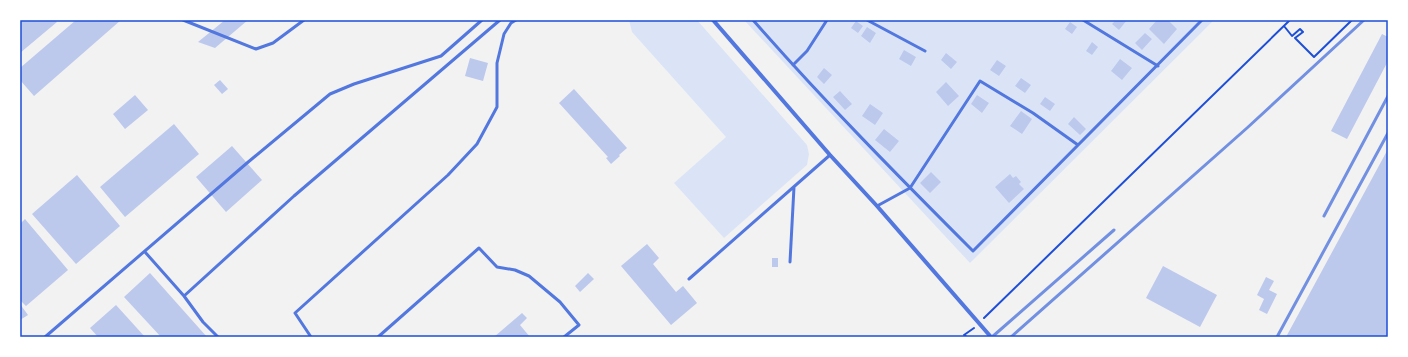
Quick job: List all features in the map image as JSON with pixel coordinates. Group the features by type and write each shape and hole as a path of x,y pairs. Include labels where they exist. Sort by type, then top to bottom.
{"street":[{"path":"713,20 830,155 877,206 978,324 991,337"}],"lane":[{"path":"184,20 256,49 273,43 304,20"},
{"path":"46,337 247,163 330,94 354,84 441,56 482,20"},
{"path":"184,296 294,196 500,20"},
{"path":"311,337 295,313 448,175 477,144 497,107 497,63 504,34 516,20"},
{"path":"754,20 793,65 910,188 973,250 1158,66 1202,20"},
{"path":"793,65 807,51 826,20"},
{"path":"867,20 925,51"},
{"path":"1083,20 1158,66"},
{"path":"877,206 910,188 980,81 1033,113 1078,145"},
{"path":"689,279 830,155"},
{"path":"790,262 794,187"},
{"path":"378,337 479,248 497,267 515,270 529,276 560,302 579,325 564,337"},
{"path":"145,252 184,296 203,322 218,337"}],"path":[{"path":"967,337 964,335 978,324 1290,20"},
{"path":"1284,26 1292,36 1300,29 1303,32 1295,38 1314,57 1352,20"}],"shaded area":[{"path":"629,20 697,20 807,145 809,154 807,165 724,238 674,183 726,137 632,32"},
{"path":"744,20 1214,20 970,263"}],"building":[{"path":"20,20 55,20 57,22 20,53"},
{"path":"76,20 121,20 34,96 20,80 20,68"},
{"path":"225,20 248,20 215,48 198,42"},
{"path":"1116,20 1127,20 1119,30 1112,24"},
{"path":"1157,20 1168,20 1177,29 1164,44 1149,29"},
{"path":"856,21 863,26 858,33 851,28"},
{"path":"1070,22 1077,27 1072,34 1065,29"},
{"path":"867,27 876,33 870,43 861,36"},
{"path":"1145,33 1152,39 1142,50 1135,43"},
{"path":"1382,34 1388,37 1388,61 1347,139 1331,131"},
{"path":"1092,42 1098,47 1092,55 1086,51"},
{"path":"904,50 916,57 911,66 899,59"},
{"path":"946,53 957,62 951,69 941,60"},
{"path":"470,58 488,63 483,81 465,76"},
{"path":"1120,59 1132,68 1122,80 1111,71"},
{"path":"997,60 1006,66 999,76 990,70"},
{"path":"824,68 832,75 824,84 817,77"},
{"path":"1021,78 1031,85 1025,93 1015,86"},
{"path":"220,80 228,89 222,94 214,85"},
{"path":"946,82 959,96 948,106 936,92"},
{"path":"574,89 627,148 611,164 606,158 608,157 559,103"},
{"path":"840,91 852,104 845,110 833,97"},
{"path":"135,95 148,110 125,129 113,114"},
{"path":"977,95 989,103 982,113 971,104"},
{"path":"1045,97 1055,104 1050,111 1040,104"},
{"path":"870,104 883,113 875,125 862,116"},
{"path":"1021,111 1032,119 1022,134 1010,126"},
{"path":"1074,117 1086,129 1080,135 1068,124"},
{"path":"174,124 199,154 125,217 100,187"},
{"path":"884,129 899,141 890,152 875,140"},
{"path":"232,146 262,180 226,212 196,177"},
{"path":"1388,149 1388,337 1286,337"},
{"path":"931,172 941,182 930,193 920,183"},
{"path":"1010,174 1013,178 1016,176 1021,182 1019,184 1024,189 1009,203 995,187"},
{"path":"77,175 120,226 76,264 32,214"},
{"path":"25,219 68,270 26,306 20,300 20,224"},
{"path":"647,244 659,258 653,264 676,292 683,286 697,303 671,325 621,266"},
{"path":"772,258 778,258 778,267 772,267"},
{"path":"1163,266 1217,295 1200,327 1146,298"},
{"path":"150,273 207,337 161,337 124,297"},
{"path":"588,273 594,279 580,292 575,286"},
{"path":"1266,277 1274,281 1269,290 1277,294 1267,314 1259,310 1264,299 1257,295"},
{"path":"20,304 28,315 20,320"},
{"path":"116,305 145,337 98,337 90,328"},
{"path":"522,313 527,318 520,325 530,337 494,337"}],"railway":[{"path":"1011,337 1247,128 1364,20"},
{"path":"1324,216 1388,96"},
{"path":"1277,337 1388,133"},
{"path":"992,337 1114,230"}]}
